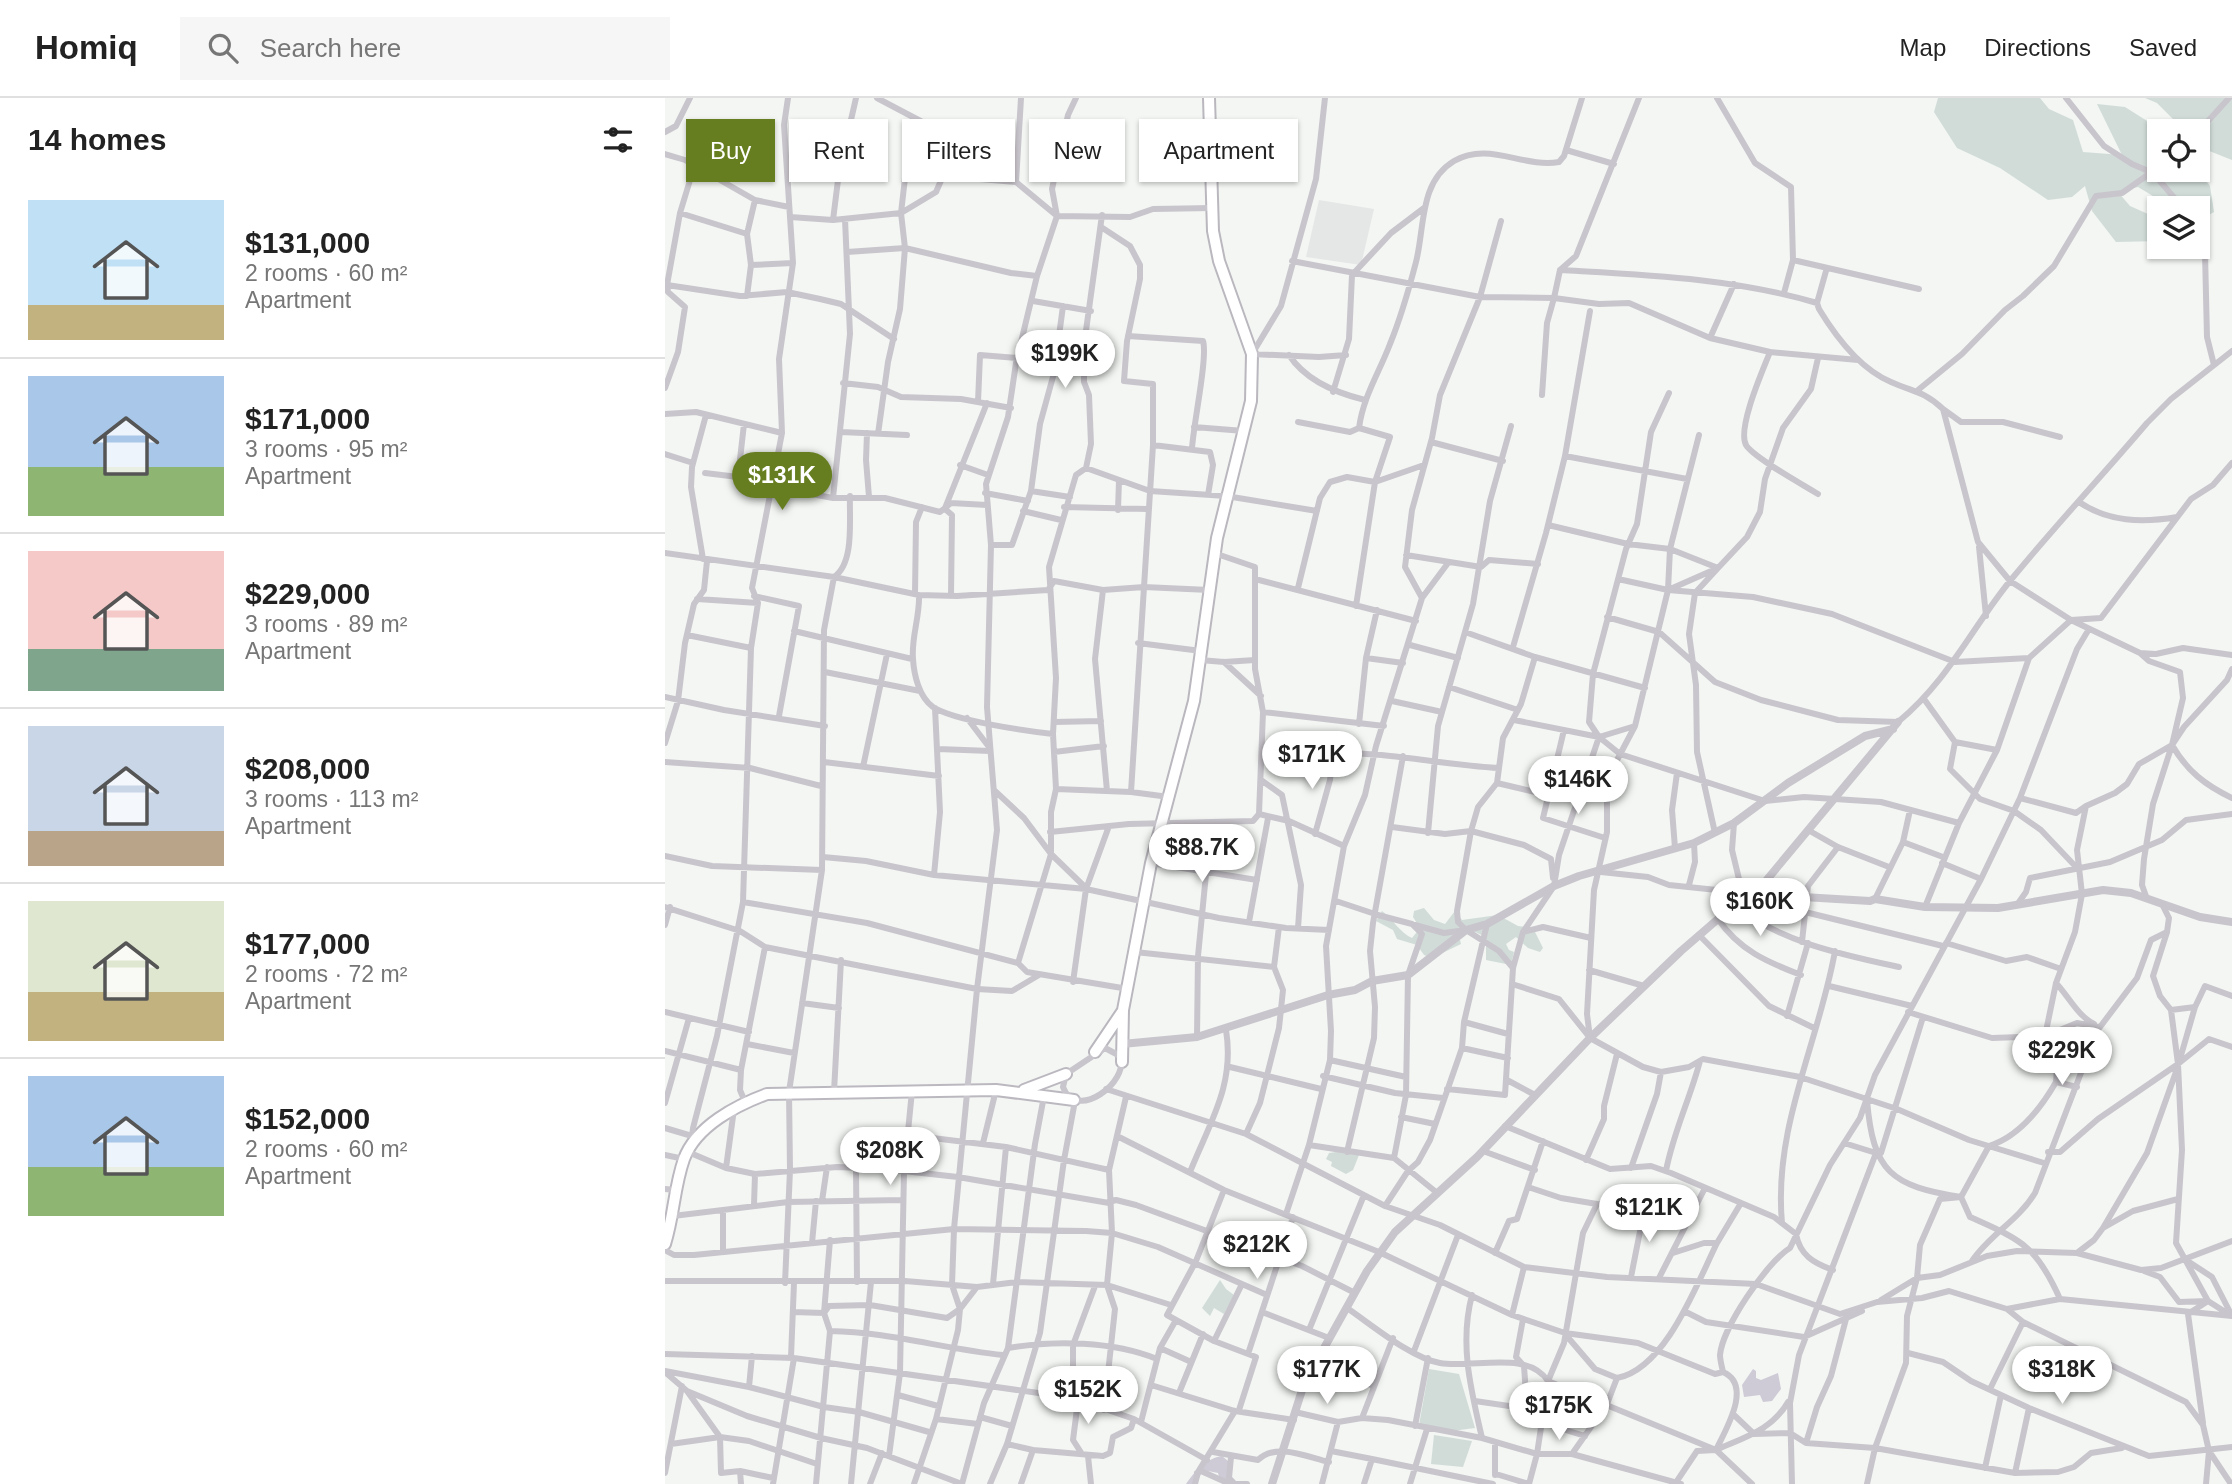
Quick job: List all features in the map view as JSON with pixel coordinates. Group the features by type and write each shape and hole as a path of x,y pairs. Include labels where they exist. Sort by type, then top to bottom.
{"main road":[{"path":"1122,1062 1123,1010 1151,863 1171,797 1194,701 1214,553 1251,401 1252,354 1219,261 1213,208 1209,98"},
{"path":"1095,1052 1123,1010"},
{"path":"1022,1091 1066,1074"},
{"path":"665,1244 673,1216 671,1189 693,1139 745,1102 767,1094 912,1091 968,1093 996,1090 1022,1091 1075,1101"}],"street":[{"path":"665,132 676,126 690,98"},
{"path":"665,1128 693,1139 719,1024 727,972 740,931 750,768 751,648 756,599 752,588 774,486 782,433 779,359 793,262 784,125 788,98"},
{"path":"833,220 837,182 856,98"},
{"path":"877,98 949,136 1001,152 1016,182 1057,216 1102,215 1130,218 1153,209 1213,208"},
{"path":"1016,182 1021,98"},
{"path":"914,1484 929,1432 936,1419 944,1379 954,1350 960,1309 952,1285 958,1177 979,954 997,830 989,723 991,545 985,493 988,475 1011,408 1017,358 1037,276 1057,216 1052,189 1069,115 1076,98"},
{"path":"1325,98 1316,179 1281,306 1252,354 1346,355"},
{"path":"1359,428 1365,400 1390,344 1417,259 1424,208 1434,179 1453,162 1475,152 1554,163 1561,161 1583,98"},
{"path":"1542,396 1547,323 1560,270 1576,256 1639,98"},
{"path":"1717,98 1755,163 1791,187 1793,260 1784,293"},
{"path":"2066,98 2104,146 2131,164 2147,171"},
{"path":"2210,119 2229,98"},
{"path":"878,433 894,339 905,248 901,213 912,117"},
{"path":"1566,150 1614,164"},
{"path":"665,154 686,161"},
{"path":"790,217 833,220 901,213 936,192 943,176 1016,182"},
{"path":"1918,390 1962,354 2054,266 2096,196 2122,193 2147,177"},
{"path":"665,388 678,352 685,307 668,292 667,285 680,213 689,182"},
{"path":"722,182 755,200 789,207"},
{"path":"2161,182 2173,196"},
{"path":"747,296 751,265 747,233 755,200"},
{"path":"1333,392 1346,355 1352,275 1391,233 1424,208"},
{"path":"680,213 747,233"},
{"path":"1018,963 1051,854 1050,832 1056,789 1053,734 1055,644 1048,590 1050,554 1076,475 1086,468 1091,428 1083,368 1102,215"},
{"path":"834,498 843,383 850,334 845,219"},
{"path":"1422,598 1405,567 1412,510 1431,442 1440,395 1480,297 1501,221"},
{"path":"1101,227 1126,243 1139,260 1141,275 1128,335 1124,381 1153,384 1153,444 1138,643 1131,792"},
{"path":"847,252 905,248 1011,273 1037,276"},
{"path":"2205,259 2207,337 2214,365"},
{"path":"1793,260 1826,271 1919,289"},
{"path":"1292,261 1352,275 1480,297 1554,298 1599,304 1629,303 1710,338 1770,352 1858,360"},
{"path":"751,265 793,262"},
{"path":"1560,270 1734,284 1784,293 1817,303"},
{"path":"1826,271 1817,303 1829,325 1858,360 1892,383 1918,390 1961,422 2003,422 2060,438"},
{"path":"1710,338 1734,284"},
{"path":"667,285 747,296 787,292 842,304 894,339"},
{"path":"1033,300 1091,311"},
{"path":"991,545 1012,545 1031,492 1040,424 1053,381 1063,306"},
{"path":"1513,647 1538,564 1565,456 1590,311"},
{"path":"1128,335 1203,341 1204,365 1192,449"},
{"path":"1272,1484 1304,1384 1318,1356 1379,1252 1409,1216 1483,1151 1590,1038 1644,986 1718,919 1755,894 1895,726 1924,699 1955,662 2010,581 2079,502 2171,399 2232,351"},
{"path":"1770,352 1752,400 1744,435 1745,444 1756,456 1818,494"},
{"path":"978,402 980,355 1017,358"},
{"path":"1289,355 1295,363 1333,392 1365,400"},
{"path":"1715,833 1702,781 1695,732 1696,685 1690,657 1689,634 1695,593 1747,537 1760,512 1770,463 1783,428 1811,389 1818,358"},
{"path":"843,383 878,387 901,397 978,402 1011,408"},
{"path":"1669,393 1651,432 1637,524 1628,544 1593,674 1590,722 1599,737 1620,754 1765,801 1804,797 1881,802 1958,823"},
{"path":"945,509 987,403"},
{"path":"1943,409 1984,568 1986,616"},
{"path":"665,414 706,415 782,433"},
{"path":"665,743 678,701 687,635 697,599 703,590 705,560 691,487 693,463 706,415"},
{"path":"1298,422 1350,432 1359,428 1389,438 1375,482 1356,606"},
{"path":"705,474 738,477 744,424"},
{"path":"1428,833 1438,726 1481,567 1490,501 1511,426"},
{"path":"1194,427 1244,431"},
{"path":"841,432 907,435"},
{"path":"867,433 869,496"},
{"path":"1590,1038 1587,1014 1591,938 1596,871 1605,838 1607,799 1620,754 1635,726 1645,688 1668,590 1670,549 1699,435"},
{"path":"1431,442 1503,461"},
{"path":"1153,444 1210,452 1212,456 1208,495"},
{"path":"665,454 693,463"},
{"path":"1565,456 1687,479"},
{"path":"1925,907 1958,823 1997,750 2029,658 2071,620 2101,618 2191,499 2213,485 2232,463"},
{"path":"1298,588 1317,511 1330,482 1347,477 1375,482 1423,465"},
{"path":"960,466 988,475"},
{"path":"1086,468 1150,491 1226,496 1317,511"},
{"path":"1118,510 1119,480"},
{"path":"774,486 834,498 869,496 940,512 951,503 987,505"},
{"path":"1031,492 1070,497"},
{"path":"985,493 1028,501"},
{"path":"785,1283 790,1170 789,1092 823,857 825,818 821,786 825,726 824,636 834,577 840,573 847,554 850,496"},
{"path":"2079,502 2095,513 2122,519 2177,517"},
{"path":"922,507 916,522 917,594 912,659 920,691 935,708 989,723 1053,734"},
{"path":"1064,507 1147,509"},
{"path":"945,509 952,515 951,595"},
{"path":"1023,511 1062,520"},
{"path":"1548,525 1628,544 1670,549 1718,568"},
{"path":"1978,542 2010,581 2071,620 2140,653 2148,661 2180,672 2183,698 2172,745 2153,804 2141,885 2147,899"},
{"path":"665,553 834,577 917,594 991,595 1048,590"},
{"path":"1050,832 1163,823 1253,821 1259,814 1263,712 1255,660 1255,579 1252,565 1214,553"},
{"path":"1406,555 1481,567"},
{"path":"1481,567 1489,559 1538,564"},
{"path":"1248,1354 1279,1258 1329,1059 1331,1031 1325,946 1336,901 1344,846 1365,795 1375,752 1410,645 1422,598 1448,563"},
{"path":"1668,590 1718,568"},
{"path":"1255,579 1298,588 1416,621"},
{"path":"1618,579 1668,590 1753,597 1832,614 1955,662 2029,658"},
{"path":"1048,590 1054,580 1103,590 1143,587 1209,590"},
{"path":"1103,590 1095,659 1107,790"},
{"path":"697,599 756,599 799,606 779,716"},
{"path":"1359,724 1366,658 1377,610"},
{"path":"1607,617 1658,632 1690,657 1715,682 1794,711 1838,720 1895,726"},
{"path":"1723,1372 1720,1356 1730,1327 1756,1284 1780,1254 1790,1248 1867,1098 1875,1075 1981,879 2020,798 2077,649 2089,629"},
{"path":"794,631 912,659"},
{"path":"1465,632 1535,657 1645,688"},
{"path":"687,635 751,648"},
{"path":"1138,643 1224,662 1255,660"},
{"path":"1410,645 1458,658"},
{"path":"2140,653 2156,654 2183,648 2232,655"},
{"path":"863,767 887,654"},
{"path":"1513,968 1499,951 1482,943 1458,922 1457,911 1471,831 1478,807 1497,783 1503,738 1518,710 1535,657"},
{"path":"1366,658 1403,663"},
{"path":"1224,662 1261,696"},
{"path":"2020,798 2076,813 2115,793 2127,784 2139,764 2172,745 2184,727 2227,680 2232,669"},
{"path":"824,672 920,691"},
{"path":"1449,687 1518,710"},
{"path":"665,697 825,726"},
{"path":"1924,699 1955,742 1997,750"},
{"path":"1392,701 1442,712"},
{"path":"934,875 940,812 935,708"},
{"path":"1263,712 1384,726"},
{"path":"967,718 990,750"},
{"path":"1514,720 1599,737 1635,726"},
{"path":"1054,722 1101,721"},
{"path":"1336,901 1444,933 1486,924 1555,886 1596,871 1694,843 1715,833 1734,823 1788,782 1865,736 1895,726"},
{"path":"1564,730 1543,818 1605,838"},
{"path":"1447,1089 1505,1095 1513,968 1523,932 1555,886 1559,855 1599,737"},
{"path":"1955,742 1950,769 1973,793 2014,811 2046,834 2077,868"},
{"path":"2172,745 2184,766 2208,787 2232,798"},
{"path":"1055,752 1104,746"},
{"path":"938,748 990,750"},
{"path":"1315,834 1330,780 1333,753 1375,752 1436,764 1499,768"},
{"path":"1347,1152 1374,1038 1370,951 1374,914 1403,756"},
{"path":"665,762 750,768 821,786"},
{"path":"824,762 939,776"},
{"path":"1675,848 1672,810 1677,773"},
{"path":"1261,780 1283,795 1301,885 1299,928"},
{"path":"1497,783 1548,795"},
{"path":"993,789 1024,818 1051,854 1086,888"},
{"path":"1056,789 1107,790 1171,797"},
{"path":"1961,1197 1989,1146 2000,1143 2020,1127 2044,1103 2056,1082 2058,1056 2045,1036 2056,983 2075,932 2082,894 2077,850 2087,806"},
{"path":"1875,899 1903,842 1910,810"},
{"path":"1259,814 1289,821 1344,846"},
{"path":"2019,902 2026,892 2030,878 2110,862 2162,840 2186,820 2232,814"},
{"path":"1249,922 1268,818"},
{"path":"1197,1037 1198,956 1211,823"},
{"path":"1734,823 1732,850 1739,879 1738,890"},
{"path":"1073,982 1086,888 1109,827"},
{"path":"1392,827 1428,833 1471,831 1524,845 1551,859 1555,886"},
{"path":"1808,830 1838,847 1889,867"},
{"path":"1903,842 1981,879"},
{"path":"1689,885 1695,862 1694,843"},
{"path":"1787,1016 1801,975 1808,886 1838,847"},
{"path":"665,856 712,866 822,870"},
{"path":"823,857 866,861 934,875 1086,888 1202,915 1279,927 1329,930"},
{"path":"1151,863 1257,880"},
{"path":"1596,871 1648,877 1669,885 1738,890 1755,894 1870,901 1875,899 1925,907 1998,908 2019,902 2103,890 2131,893 2163,906 2232,922"},
{"path":"743,902 911,933 1018,963 1027,972 1073,982 1128,989"},
{"path":"1736,906 1753,920 1805,942 1899,967"},
{"path":"2007,1309 2060,1299 2188,1314 2232,1316 2208,1301 2176,1243 2182,1150 2178,1064 2171,1010 2160,996 2154,976 2169,918 2163,906"},
{"path":"665,925 668,907 740,931 765,947 977,989 1012,991 1039,975"},
{"path":"1805,912 2006,961 2027,957 2061,969"},
{"path":"1374,914 1412,924 1422,934 1408,975 1406,1095 1394,1158"},
{"path":"1718,919 1729,934 1755,956 1801,975"},
{"path":"1385,1206 1408,1171 1418,1162 1435,1124 1462,1048 1464,1022 1486,924"},
{"path":"1245,1134 1268,1077 1279,1028 1278,1014 1283,990 1274,967 1279,927"},
{"path":"1523,932 1543,927 1591,938"},
{"path":"1122,1044 1197,1037 1278,1014 1328,995 1355,990 1372,981 1408,975 1466,930"},
{"path":"1971,1262 1985,1242 2022,1213 2035,1193 2048,1152 2060,1131 2099,1027 2137,978 2151,940 2167,932"},
{"path":"1699,935 1735,968 1743,983 1769,1006 1814,1028"},
{"path":"745,1102 740,1090 741,1070 765,947"},
{"path":"1782,1223 1780,1202 1789,1113 1829,986 1835,951"},
{"path":"1135,952 1198,956 1274,967"},
{"path":"834,1092 841,960"},
{"path":"1589,970 1644,986"},
{"path":"2056,983 2075,1003 2082,1017 2099,1027"},
{"path":"1512,984 1559,999 1590,1038 1617,1054 1661,1072 1678,1070 1700,1061 1737,1064 1800,1077 1867,1098 1989,1146 2044,1163"},
{"path":"1829,986 1910,1009 1923,1017 1991,1038 2045,1036 2077,1023 2099,1027"},
{"path":"2077,1253 2094,1240 2103,1228 2147,1153 2195,1007 2205,986 2232,996"},
{"path":"802,1003 839,1008"},
{"path":"2171,1010 2195,1007"},
{"path":"665,1012 749,1032"},
{"path":"1844,1143 1881,1153 1897,1109 1923,1017"},
{"path":"665,1103 689,1018"},
{"path":"1464,1022 1508,1034"},
{"path":"1190,1172 1224,1092 1230,1067 1226,1030"},
{"path":"2048,1152 2060,1152 2098,1119 2178,1064 2209,1039 2232,1047"},
{"path":"747,1044 794,1053"},
{"path":"1462,1048 1508,1058"},
{"path":"1112,1049 1122,1062 1120,1072 1106,1089 1086,1101 1075,1101 1063,1087 1066,1074 1095,1052 1112,1049"},
{"path":"665,1051 741,1070"},
{"path":"1586,1160 1604,1119 1604,1106 1617,1054"},
{"path":"1329,1059 1406,1077"},
{"path":"1666,1171 1670,1146 1692,1094 1700,1061"},
{"path":"1230,1067 1321,1089"},
{"path":"1632,1168 1657,1094 1661,1072"},
{"path":"1323,1076 1406,1095 1443,1098"},
{"path":"1507,1080 1535,1095"},
{"path":"2056,1082 2077,1087"},
{"path":"1106,1089 1245,1134 1385,1206 1458,1235 1524,1267 1576,1274 1701,1279 1736,1285 1756,1284 1840,1314 1878,1302 1912,1300 1949,1291 2007,1309 2023,1322 2168,1392 2186,1402 2203,1425"},
{"path":"983,1143 996,1090"},
{"path":"870,1484 885,1455 896,1421 905,1281 902,1233 904,1172 912,1091"},
{"path":"684,1388 747,1416 885,1455 963,1484 979,1421 1008,1348 1034,1152 1045,1095"},
{"path":"1104,1410 1115,1309 1107,1285 1112,1233 1109,1170 1126,1097"},
{"path":"1867,1098 1869,1127 1876,1153 1889,1174 1933,1193 1961,1197"},
{"path":"991,1484 1007,1444 1043,1317 1064,1160 1075,1101"},
{"path":"726,1168 734,1109"},
{"path":"1401,1117 1435,1124"},
{"path":"1505,1126 1611,1168 1651,1166 1741,1203 1782,1223 1796,1234 1798,1248 1815,1264 1833,1270"},
{"path":"908,1135 1006,1147 1109,1170"},
{"path":"1117,1136 1224,1190 1347,1238 1512,1315 1565,1333 1630,1341 1657,1349 1715,1374 1723,1372 1731,1376 1737,1384 1733,1415 1716,1450"},
{"path":"1495,1253 1509,1221 1517,1219 1543,1141"},
{"path":"1309,1145 1394,1158 1436,1192"},
{"path":"993,1284 1000,1186 1006,1147"},
{"path":"1483,1151 1535,1170"},
{"path":"1151,1385 1237,1410 1338,1422 1362,1419 1482,1438 1537,1454 1572,1454 1677,1483 1697,1451 1716,1450 1754,1434 1769,1427 1780,1416 1790,1396 1804,1337 1819,1308 1876,1153"},
{"path":"665,1155 686,1156 755,1174 827,1167 856,1168 958,1177 1109,1203 1116,1200 1279,1258 1355,1293"},
{"path":"812,1243 827,1167"},
{"path":"856,1168 857,1282"},
{"path":"754,1205 755,1174"},
{"path":"1528,1187 1561,1198 1597,1204 1644,1206 1690,1219"},
{"path":"1659,1278 1705,1188"},
{"path":"1193,1484 1237,1410 1256,1357 1213,1341 1167,1315 1196,1261 1224,1190"},
{"path":"1309,1330 1364,1195"},
{"path":"1961,1197 1969,1217 2009,1233 2032,1251 2045,1265 2060,1299"},
{"path":"1867,1484 1875,1448 1899,1387 1908,1353 1905,1338 1917,1278 1920,1245 1940,1199 1961,1197"},
{"path":"2103,1228 2133,1211 2178,1199"},
{"path":"673,1216 788,1202 903,1200"},
{"path":"1565,1333 1595,1369 1617,1378 1629,1376 1657,1349 1685,1312 1717,1244 1741,1203"},
{"path":"1496,1474 1529,1484 1537,1454 1548,1381 1562,1350 1583,1233 1597,1204"},
{"path":"1630,1277 1644,1206"},
{"path":"723,1212 723,1251"},
{"path":"665,1250 674,1255 787,1247 856,1237 954,1229 1024,1228 1112,1233 1196,1261 1267,1295"},
{"path":"1414,1351 1458,1235"},
{"path":"816,1484 830,1331 824,1313 830,1240"},
{"path":"2141,1269 2161,1268 2232,1241"},
{"path":"1673,1253 1704,1243 1717,1244"},
{"path":"1685,1312 1706,1322 1804,1337 1846,1319 1917,1278 1940,1275 1971,1262 2017,1251 2077,1253 2141,1269 2160,1277 2179,1302 2208,1301"},
{"path":"2184,1260 2212,1276 2232,1316"},
{"path":"1512,1315 1524,1267"},
{"path":"665,1281 905,1281 977,1287 1017,1282 1047,1282 1107,1285 1171,1305"},
{"path":"851,1484 871,1282"},
{"path":"665,1371 684,1388 720,1437 721,1473 740,1471 773,1481 780,1454 793,1357 794,1283"},
{"path":"1213,1341 1241,1284"},
{"path":"1095,1286 1073,1345 1073,1440 1074,1446 1086,1456 1091,1482 1100,1484"},
{"path":"824,1313 829,1306 870,1304 947,1318 960,1309 977,1287"},
{"path":"1472,1295 1466,1328 1465,1365 1482,1438"},
{"path":"2188,1314 2208,1301"},
{"path":"1347,1308 1392,1338 1438,1363 1465,1365 1492,1361 1524,1366 1544,1374 1548,1381 1607,1404 1668,1433 1716,1450 1754,1484"},
{"path":"793,1312 824,1313"},
{"path":"1262,1312 1329,1338"},
{"path":"2188,1314 2209,1451 2206,1484"},
{"path":"1523,1319 1516,1357 1524,1366 1527,1408"},
{"path":"1806,1443 1831,1376 1846,1319"},
{"path":"1007,1444 1086,1456 1110,1453 1113,1437 1131,1429 1137,1421 1151,1385 1160,1348 1176,1320"},
{"path":"1990,1389 2023,1322"},
{"path":"830,1331 866,1331 902,1336 954,1350 1003,1355"},
{"path":"1179,1393 1189,1361 1203,1334"},
{"path":"1362,1419 1392,1338"},
{"path":"1008,1348 1035,1345 1112,1347 1157,1359"},
{"path":"1160,1348 1189,1361"},
{"path":"1908,1353 1943,1362 1971,1381 2029,1408 2122,1448 2149,1456 2232,1447"},
{"path":"665,1354 793,1357 1075,1399 1137,1421 1207,1460"},
{"path":"749,1387 752,1356"},
{"path":"1318,1356 1373,1385"},
{"path":"1415,1426 1428,1358"},
{"path":"665,1371 749,1387 824,1408 859,1412 929,1432"},
{"path":"1572,1454 1607,1404 1617,1378"},
{"path":"665,1473 684,1388"},
{"path":"898,1395 938,1406"},
{"path":"1985,1468 2001,1395"},
{"path":"1790,1396 1792,1484"},
{"path":"1475,1401 1543,1411"},
{"path":"2015,1473 2029,1408"},
{"path":"1733,1415 1754,1434 1790,1433 1806,1443 1875,1448 2015,1473 2058,1472 2074,1467 2091,1452 2122,1448"},
{"path":"936,1419 1012,1426"},
{"path":"1322,1484 1338,1422"},
{"path":"1540,1422 1585,1436"},
{"path":"1410,1484 1427,1429"},
{"path":"671,1444 720,1437 749,1441 780,1454 817,1464"},
{"path":"1331,1451 1493,1484 1496,1474 1495,1443"},
{"path":"1021,1484 1033,1450"},
{"path":"1213,1452 1258,1460 1263,1455 1284,1451 1329,1462"},
{"path":"2209,1451 2231,1484"},
{"path":"1231,1457 1229,1478 1233,1483"},
{"path":"1364,1484 1372,1460"},
{"path":"740,1471 741,1484"},
{"path":"1198,1472 1230,1484 1247,1484"}],"shaded area":[{"path":"1938,98 2040,98 2049,109 2073,120 2083,152 2122,155 2097,104 2125,107 2147,121 2147,182 2207,182 2214,212 2210,214 2210,196 2153,196 2138,187 2118,192 2130,206 2147,214 2147,241 2116,242 2092,211 2085,186 2072,197 2048,200 2000,168 1957,148 1934,112"},
{"path":"2145,98 2232,98 2232,160 2210,151 2210,119 2173,119 2157,103"},
{"path":"1319,200 1374,209 1361,265 1306,257"},
{"path":"1424,908 1434,920 1445,924 1455,911 1462,920 1498,915 1518,926 1533,928 1543,948 1540,952 1528,948 1516,937 1506,944 1509,950 1514,952 1511,965 1486,960 1486,937 1473,931 1459,936 1461,944 1432,958 1424,955 1417,945 1397,939 1393,930 1376,921 1382,911 1412,938 1420,928 1413,917 1414,911"},
{"path":"1343,1151 1359,1155 1353,1170 1346,1174 1331,1166 1332,1162 1326,1159 1329,1153"},
{"path":"1220,1280 1234,1295 1224,1314 1214,1308 1210,1316 1202,1308"},
{"path":"1429,1369 1459,1374 1475,1428 1452,1431 1419,1425"},
{"path":"1753,1369 1756,1371 1756,1378 1761,1380 1778,1373 1781,1389 1772,1401 1763,1402 1760,1395 1744,1397 1742,1385"},
{"path":"1434,1435 1472,1441 1463,1467 1431,1464"},
{"path":"1222,1456 1228,1461 1231,1482 1219,1477 1218,1473 1203,1470 1196,1484 1186,1484 1201,1466"}]}
